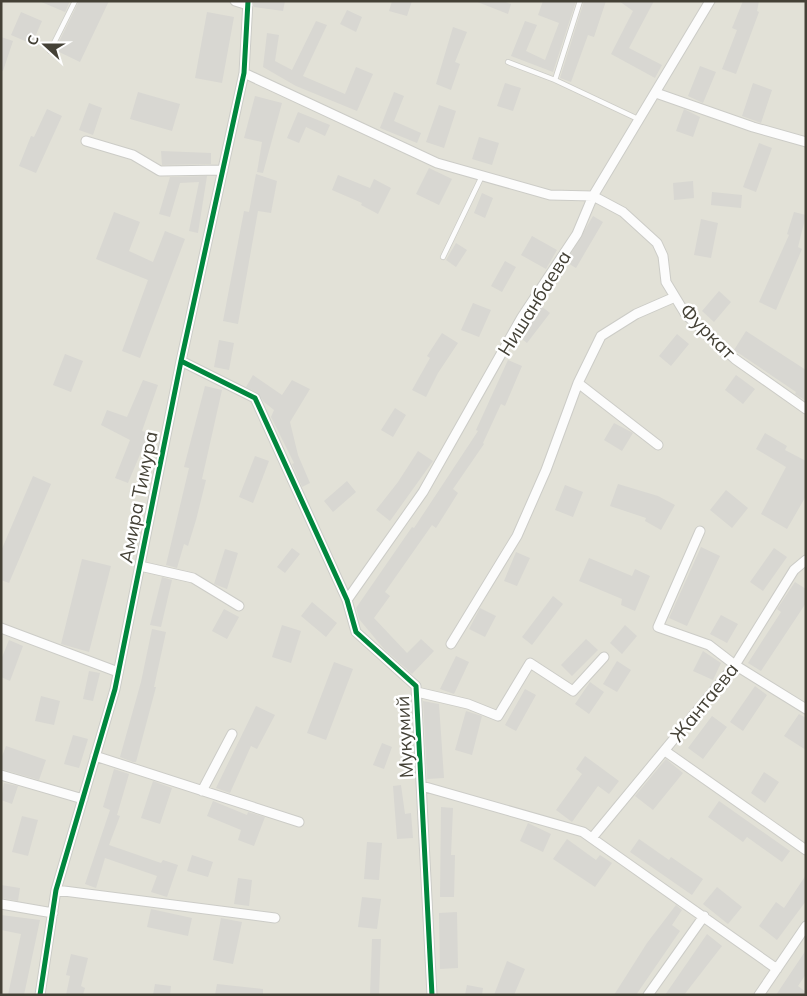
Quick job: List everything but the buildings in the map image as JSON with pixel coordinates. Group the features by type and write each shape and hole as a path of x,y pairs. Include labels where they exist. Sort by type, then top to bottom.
{"street":[{"path":"235,1 248,3"},
{"name":"Нишанбаева","path":"347,600 423,492 522,317 578,234 592,196 640,120 710,1"},
{"name":"Амира Тимура","path":"40,995 56,890 96,756 118,672 181,361 244,73 248,3"},
{"path":"244,73 437,163 550,195 592,196"},
{"path":"656,93 753,127 806,142"},
{"path":"86,141 133,155 160,171 222,170"},
{"name":"Фуркат","path":"592,196 623,212 657,243 663,256 666,282 686,315 735,359 806,409"},
{"path":"451,644 517,536 546,470 578,383 601,336 636,314 675,297"},
{"name":"Мукумий","path":"181,361 255,398 347,600 356,632 416,686 432,995"},
{"path":"578,383 658,445"},
{"path":"700,531 658,626 709,645 735,665 806,709"},
{"name":"Жантаева","path":"592,838 735,665 794,570 806,560"},
{"path":"140,566 193,578 239,606"},
{"path":"1,628 118,672"},
{"path":"417,692 468,704 498,716 530,663 572,691 604,657"},
{"path":"202,791 232,734"},
{"path":"665,751 806,850"},
{"path":"96,756 299,822"},
{"path":"1,775 83,799"},
{"path":"422,786 583,832 777,969"},
{"path":"56,890 275,918"},
{"path":"1,904 53,913"},
{"path":"648,995 704,916"},
{"path":"759,995 806,926"}],"lane":[{"path":"50,51 75,1"},
{"path":"555,80 580,1"},
{"path":"508,62 555,80 640,120"},
{"path":"443,257 482,176"}],"shaded area":[{"path":"1,1 806,1 806,995 1,995"}],"cycle path":[{"path":"40,995 56,890 115,689 181,361 244,73 248,1"},
{"path":"181,361 255,398 347,600 356,632 416,686 432,995"}]}
